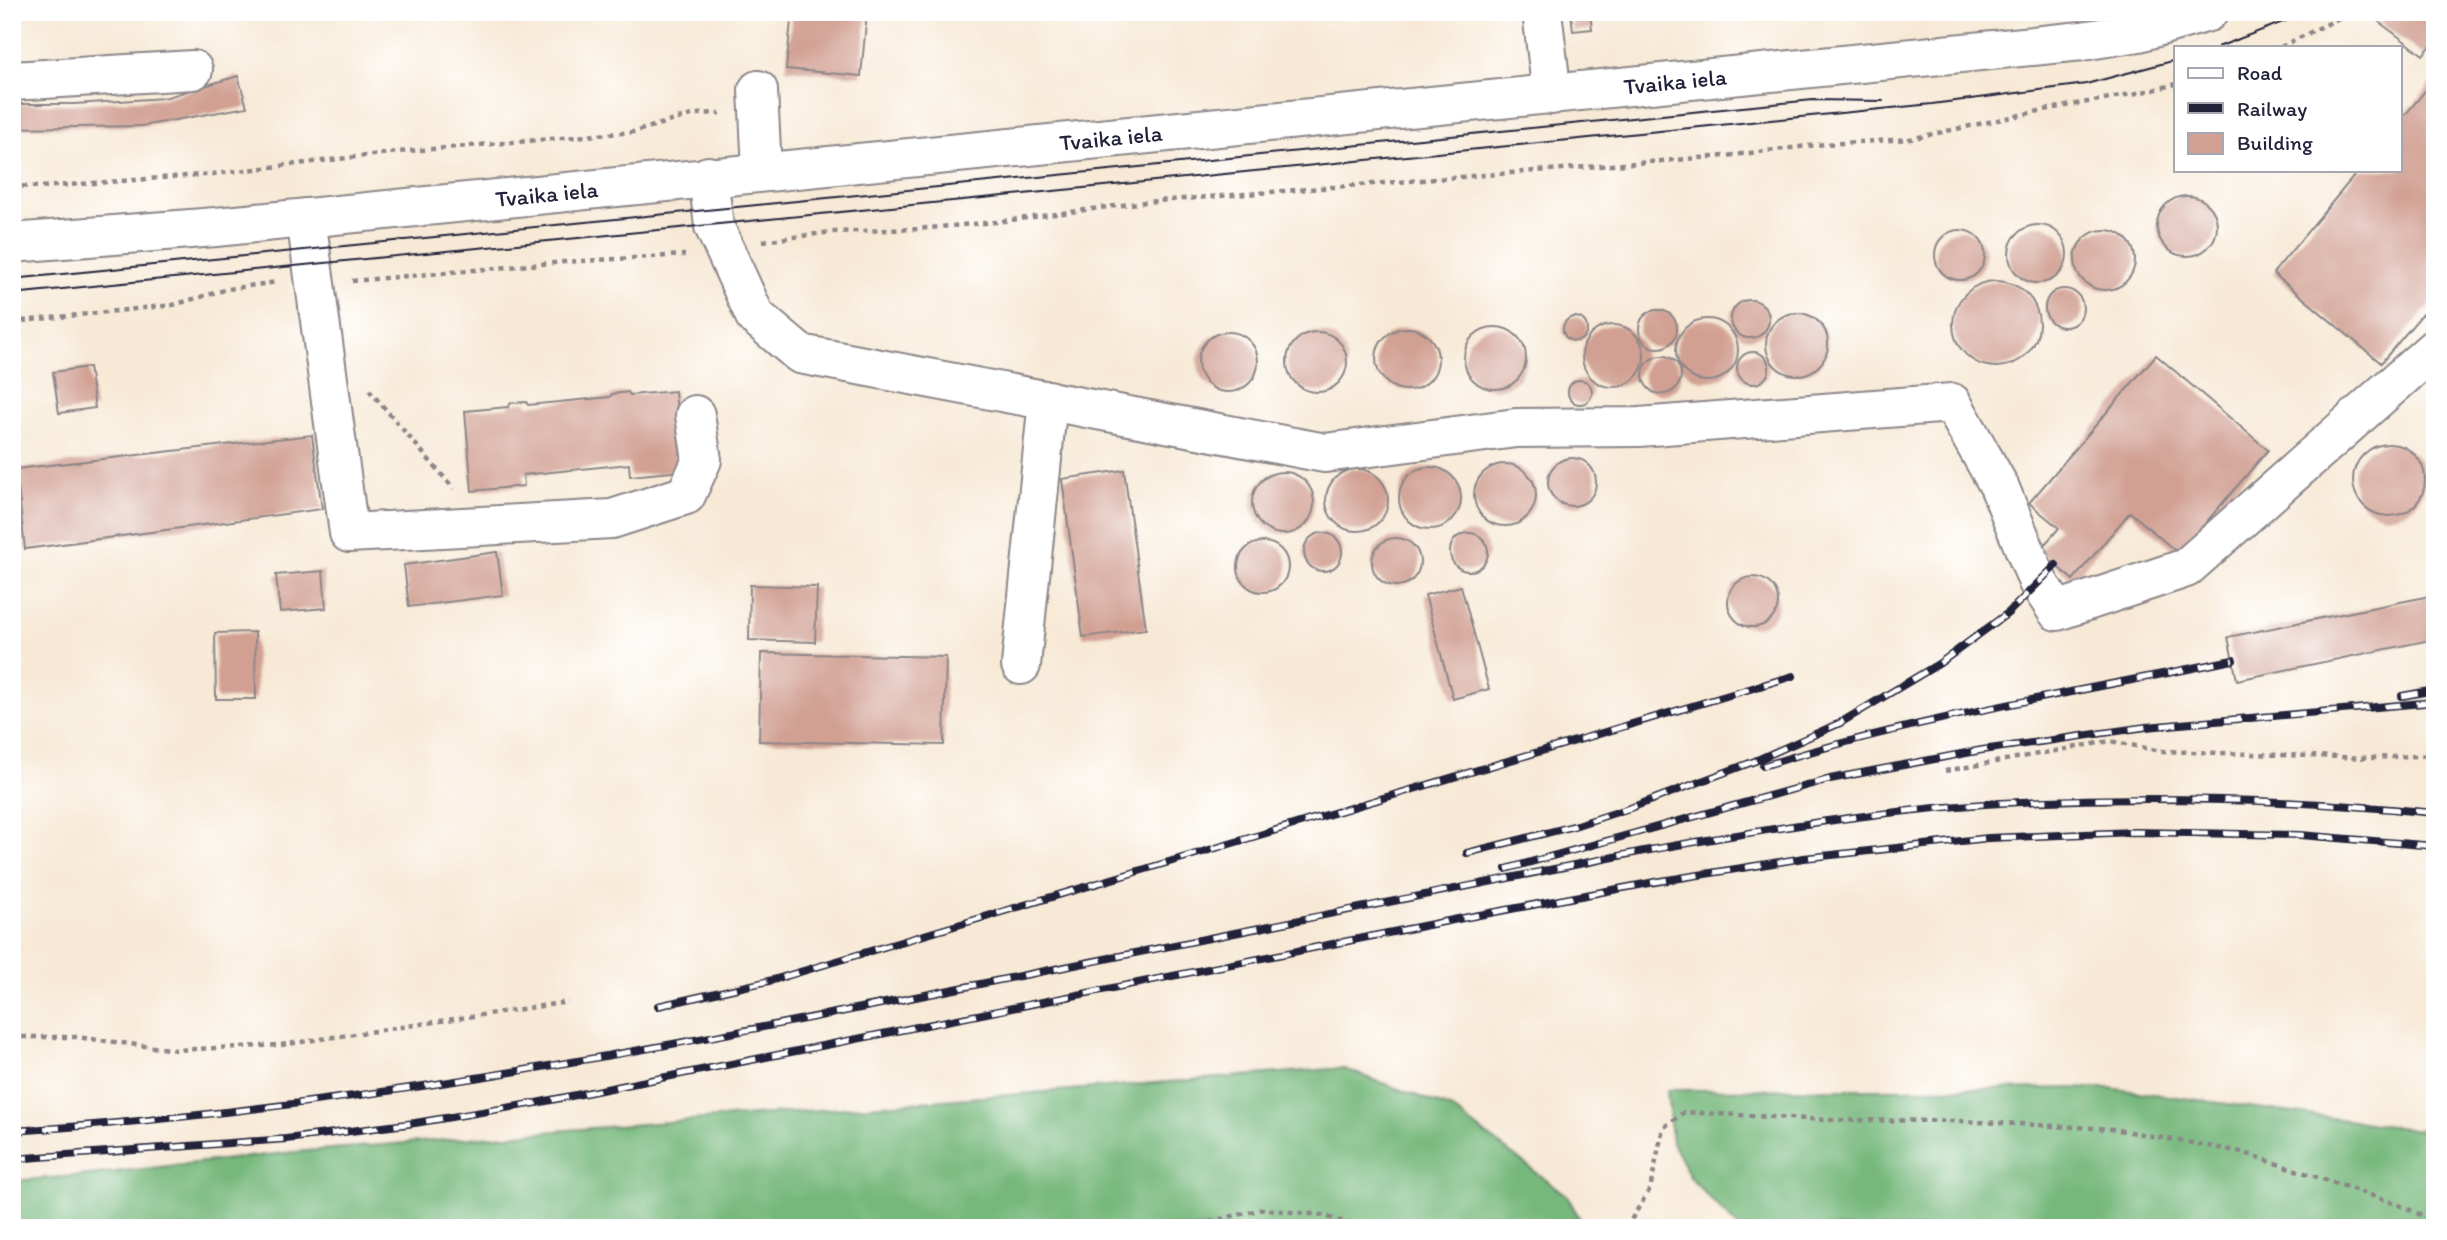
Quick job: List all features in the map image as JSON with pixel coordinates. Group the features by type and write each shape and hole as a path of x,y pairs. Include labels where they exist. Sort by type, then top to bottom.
{"street":[{"path":"1542,12 1552,95"},
{"name":"Tvaika iela","path":"12,243 306,218 2082,41 2138,32 2208,12"},
{"path":"12,81 193,70"},
{"path":"758,100 762,171"},
{"path":"708,176 714,226 755,316 800,354 1325,453 1516,428 1639,427 1952,403 1999,486 2038,582 2057,611 2186,568 2435,348"},
{"path":"306,218 349,533 612,519 686,495 702,460 695,415"},
{"path":"1021,665 1048,400"}],"path":[{"path":"2283,46 2351,12"},
{"path":"12,322 173,305 228,289 279,282 341,282 564,262 693,254 832,232 917,229 996,222 1145,202 1725,156 1825,144 1910,138 2174,84"},
{"path":"12,186 41,187 213,174 398,152 634,132 695,114 758,100"},
{"path":"366,386 484,526"},
{"path":"1945,771 2110,741 2161,751 2372,758 2435,755"},
{"path":"12,1037 76,1037 176,1050 281,1045 568,1002"},
{"path":"1626,1228 1650,1189 1663,1128 1684,1112 1826,1120 1961,1121 2113,1129 2242,1152 2394,1203 2435,1222"},
{"path":"1181,1228 1263,1209 1321,1215 1363,1228"}],"green space":[{"path":"1342,1068 1452,1109 1567,1196 1585,1228 12,1228 12,1181 294,1152"},
{"path":"2109,1088 2435,1132 2435,1228 1739,1228 1691,1179 1672,1143 1667,1090"}],"building":[{"path":"792,12 867,12 861,76 786,69"},
{"path":"1571,12 1590,12 1592,29 1573,31"},
{"path":"2397,12 2430,12 2435,16 2435,41 2423,55 2379,22"},
{"path":"238,76 247,107 142,126 12,128 12,104 75,104 164,98"},
{"path":"2435,79 2435,299 2381,363 2273,273 2357,172 2402,172 2402,119"},
{"path":"2187,196 2204,201 2212,209 2217,226 2212,243 2204,251 2187,256 2170,251 2162,243 2157,226 2162,209 2170,201"},
{"path":"2032,225 2044,225 2059,233 2067,248 2067,260 2059,275 2044,283 2032,283 2017,275 2009,260 2009,248 2017,233"},
{"path":"1960,230 1977,238 1985,255 1977,272 1960,280 1943,272 1935,255 1943,238"},
{"path":"2105,230 2122,235 2130,243 2135,260 2130,277 2122,285 2105,290 2088,285 2080,277 2075,260 2080,243 2088,235"},
{"path":"1988,281 2004,281 2027,293 2036,307 2039,324 2036,341 2027,355 2004,367 1988,367 1972,360 1960,348 1953,332 1953,316 1960,300 1972,288"},
{"path":"2064,289 2077,295 2083,308 2077,321 2064,327 2051,321 2045,308 2051,295"},
{"path":"1750,300 1764,305 1769,319 1764,333 1750,338 1736,333 1731,319 1736,305"},
{"path":"1658,310 1672,315 1677,329 1672,343 1658,348 1644,343 1639,329 1644,315"},
{"path":"1797,313 1819,322 1828,344 1819,366 1797,375 1775,366 1766,344 1775,322"},
{"path":"1575,317 1584,320 1587,329 1584,338 1575,341 1566,338 1563,329 1566,320"},
{"path":"1707,319 1719,321 1729,328 1736,338 1736,362 1729,372 1719,379 1707,381 1695,379 1685,372 1678,362 1676,350 1678,338 1685,328 1695,321"},
{"path":"1613,325 1635,334 1644,356 1635,378 1613,387 1591,378 1582,356 1591,334"},
{"path":"1495,327 1517,336 1526,358 1517,380 1495,389 1473,380 1464,358 1473,336"},
{"path":"1407,328 1429,337 1438,359 1429,381 1407,390 1385,381 1376,359 1385,337"},
{"path":"1222,332 1234,332 1250,340 1256,350 1256,374 1250,384 1234,392 1222,392 1206,384 1198,368 1198,356 1206,340"},
{"path":"1311,332 1323,332 1342,345 1347,362 1345,374 1334,387 1323,392 1311,392 1292,379 1287,368 1287,356 1300,337"},
{"path":"1753,352 1765,356 1769,368 1765,380 1753,384 1741,380 1737,368 1741,356"},
{"path":"2156,355 2268,450 2179,554 2130,512 2073,580 2039,551 2059,528 2029,503"},
{"path":"1662,356 1676,361 1681,375 1676,389 1662,394 1648,389 1643,375 1648,361"},
{"path":"89,367 95,408 59,413 53,372"},
{"path":"1580,380 1589,383 1592,392 1589,401 1580,404 1571,401 1568,392 1571,383"},
{"path":"675,391 682,471 630,476 629,464 523,475 524,486 472,491 465,411 508,407 511,403 526,402 528,405 610,397 612,394 628,392 630,395"},
{"path":"312,435 322,509 25,549 16,469"},
{"path":"2389,444 2409,450 2419,460 2425,480 2419,500 2409,510 2389,516 2369,510 2359,500 2353,480 2359,460 2369,450"},
{"path":"1572,458 1589,465 1596,482 1589,499 1572,506 1555,499 1548,482 1555,465"},
{"path":"1505,464 1517,466 1527,473 1534,483 1534,507 1527,517 1517,524 1505,526 1493,524 1483,517 1476,507 1474,495 1476,483 1483,473 1493,466"},
{"path":"1430,467 1442,469 1452,476 1459,486 1459,510 1452,520 1442,527 1430,529 1418,527 1408,520 1401,510 1399,498 1401,486 1408,476 1418,469"},
{"path":"1357,469 1369,471 1379,478 1386,488 1386,512 1379,522 1369,529 1357,531 1345,529 1335,522 1328,512 1326,500 1328,488 1335,478 1345,471"},
{"path":"1124,470 1146,629 1083,637 1062,479"},
{"path":"1283,472 1295,474 1305,481 1312,491 1312,515 1305,525 1295,532 1283,534 1271,532 1261,525 1254,515 1252,503 1254,491 1261,481 1271,474"},
{"path":"1323,533 1336,539 1342,552 1336,565 1323,571 1310,565 1304,552 1310,539"},
{"path":"1469,533 1483,538 1488,552 1483,566 1469,571 1455,566 1450,552 1455,538"},
{"path":"1396,538 1405,539 1413,545 1419,553 1419,571 1413,579 1405,585 1396,586 1387,585 1379,579 1373,571 1372,562 1373,553 1379,545 1387,539"},
{"path":"1263,542 1280,550 1288,567 1280,584 1263,592 1246,584 1238,567 1246,550"},
{"path":"497,552 503,595 409,607 404,565"},
{"path":"323,571 326,608 280,612 276,575"},
{"path":"1753,577 1771,584 1778,602 1771,620 1753,627 1735,620 1728,602 1735,584"},
{"path":"750,585 817,587 815,642 749,640"},
{"path":"1461,586 1489,689 1453,699 1425,595"},
{"path":"2435,595 2435,639 2237,680 2228,637"},
{"path":"255,632 256,699 216,699 215,633"},
{"path":"761,653 946,657 944,745 759,741"}],"tram line":[{"path":"2221,46 2309,12"},
{"path":"12,294 1932,104 2086,84 2174,61"},
{"path":"12,279 1813,100 1883,101"}],"railway":[{"path":"1467,853 1574,826 1633,807 1755,761 1840,723 1940,663 2008,613 2056,565"},
{"path":"1763,766 1938,720 2233,660"},
{"path":"658,1006 773,980 1793,676"},
{"path":"2402,696 2435,690"},
{"path":"1506,869 1830,779 1982,750 2146,727 2435,702"},
{"path":"12,1131 249,1109 484,1077 717,1036 1644,851 1866,816 1956,806 2110,799 2326,804 2435,813"},
{"path":"12,1159 286,1139 415,1123 536,1103 1458,919 1655,882 1804,858 1989,838 2134,832 2300,835 2435,846"}]}
